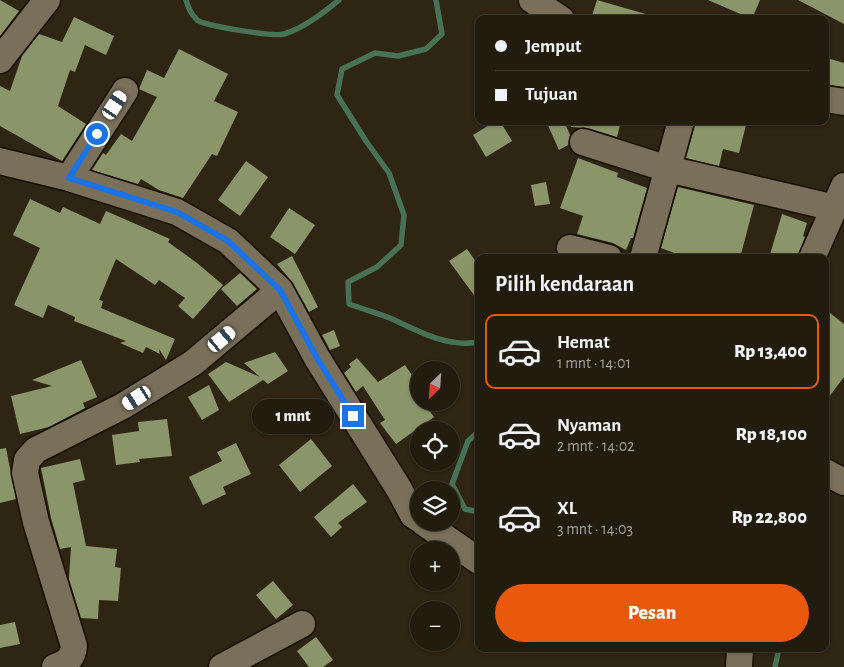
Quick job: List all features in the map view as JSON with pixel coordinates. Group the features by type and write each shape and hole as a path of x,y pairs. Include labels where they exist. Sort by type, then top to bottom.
{"street":[{"path":"0,60 48,0"},
{"path":"532,0 555,15"},
{"path":"69,178 125,91"},
{"path":"829,100 844,102"},
{"path":"644,254 680,125"},
{"path":"583,142 668,169 840,197 814,254"},
{"path":"0,161 69,178 177,212 228,241 280,290 317,358 399,489 410,511"},
{"path":"570,248 593,254"},
{"path":"67,664 74,646 36,522 25,473 28,460 36,450 123,406 193,363 280,290"},
{"path":"829,474 844,482"},
{"path":"436,531 475,558"},
{"path":"222,667 302,624"},
{"path":"739,667 740,652"}],"building":[{"path":"0,0 19,11 0,36"},
{"path":"597,0 649,15 592,15"},
{"path":"708,0 760,0 754,15 743,15"},
{"path":"798,0 844,0 844,24"},
{"path":"74,17 114,36 106,55 85,45 75,72 70,70 58,106 86,124 62,161 0,126 0,86 10,91 22,56 39,34 62,42"},
{"path":"179,49 228,74 214,101 238,112 217,156 212,154 183,198 159,190 141,179 138,184 92,170 103,153 106,155 121,134 132,141 157,97 139,89 147,70 164,78"},
{"path":"829,59 844,63 844,87 829,85"},
{"path":"489,125 502,125 512,141 486,157 473,135"},
{"path":"548,125 566,125 570,135 568,145 559,150"},
{"path":"571,125 620,125 617,137 588,128 571,127"},
{"path":"695,125 746,125 739,153 723,149 719,166 686,158"},
{"path":"578,158 618,173 617,177 647,188 633,238 631,238 626,250 613,243 577,234 583,216 560,208"},
{"path":"246,161 268,177 240,216 218,200"},
{"path":"546,182 550,204 535,206 531,185"},
{"path":"678,187 754,205 741,254 677,254 661,248"},
{"path":"30,199 60,213 63,207 100,224 106,211 170,239 168,242 223,285 193,319 178,306 185,298 159,280 155,285 116,259 99,300 103,301 101,308 175,339 166,360 159,349 160,354 146,347 143,353 120,343 126,341 74,321 75,317 48,305 43,318 14,305 40,248 13,235"},
{"path":"289,208 315,225 295,254 270,237"},
{"path":"782,214 807,223 803,236 805,237 799,254 770,254"},
{"path":"467,249 475,260 475,297 449,261"},
{"path":"292,256 318,307 309,312 293,283 277,264"},
{"path":"240,273 257,289 237,306 221,289"},
{"path":"829,312 844,324 844,377 829,397"},
{"path":"334,330 340,346 330,350 322,335"},
{"path":"275,352 288,371 268,384 263,380 229,402 208,374 226,362 260,377 244,363"},
{"path":"357,358 378,382 405,365 410,372 410,411 430,411 434,417 428,421 410,421 410,434 396,444 380,423 385,420 363,386 356,392 344,373 351,367 349,364"},
{"path":"81,360 97,397 83,403 85,408 49,427 20,434 11,396 52,386 32,380"},
{"path":"209,385 219,410 202,420 188,397"},
{"path":"167,419 172,456 139,459 140,462 116,465 112,435 139,431 138,422"},
{"path":"311,439 332,466 300,492 279,465"},
{"path":"236,443 251,474 223,487 226,494 203,505 189,477 222,461 217,452"},
{"path":"6,448 16,499 0,503 0,449"},
{"path":"80,459 85,480 73,483 86,546 117,549 115,567 121,568 118,601 99,600 98,619 81,618 69,579 71,547 60,549 51,518 41,468"},
{"path":"353,484 367,502 338,523 342,527 331,537 314,517"},
{"path":"273,581 293,605 276,619 256,595"},
{"path":"15,622 20,644 0,648 0,625"},
{"path":"316,637 333,660 323,667 309,667 297,651"}],"waterway":[{"path":"186,0 197,20 213,25 278,35 306,24 339,0"},
{"path":"436,0 442,34 426,49 398,56 375,53 342,69 337,95 389,173 404,215 401,245 377,267 348,282 349,304 390,318 433,337 456,343 475,342"},
{"path":"475,435 468,441 452,484 465,509 475,511"},
{"path":"775,667 778,652"}],"route":[{"path":"97,134 69,178 177,212 228,241 280,290 317,358 353,416"}]}
